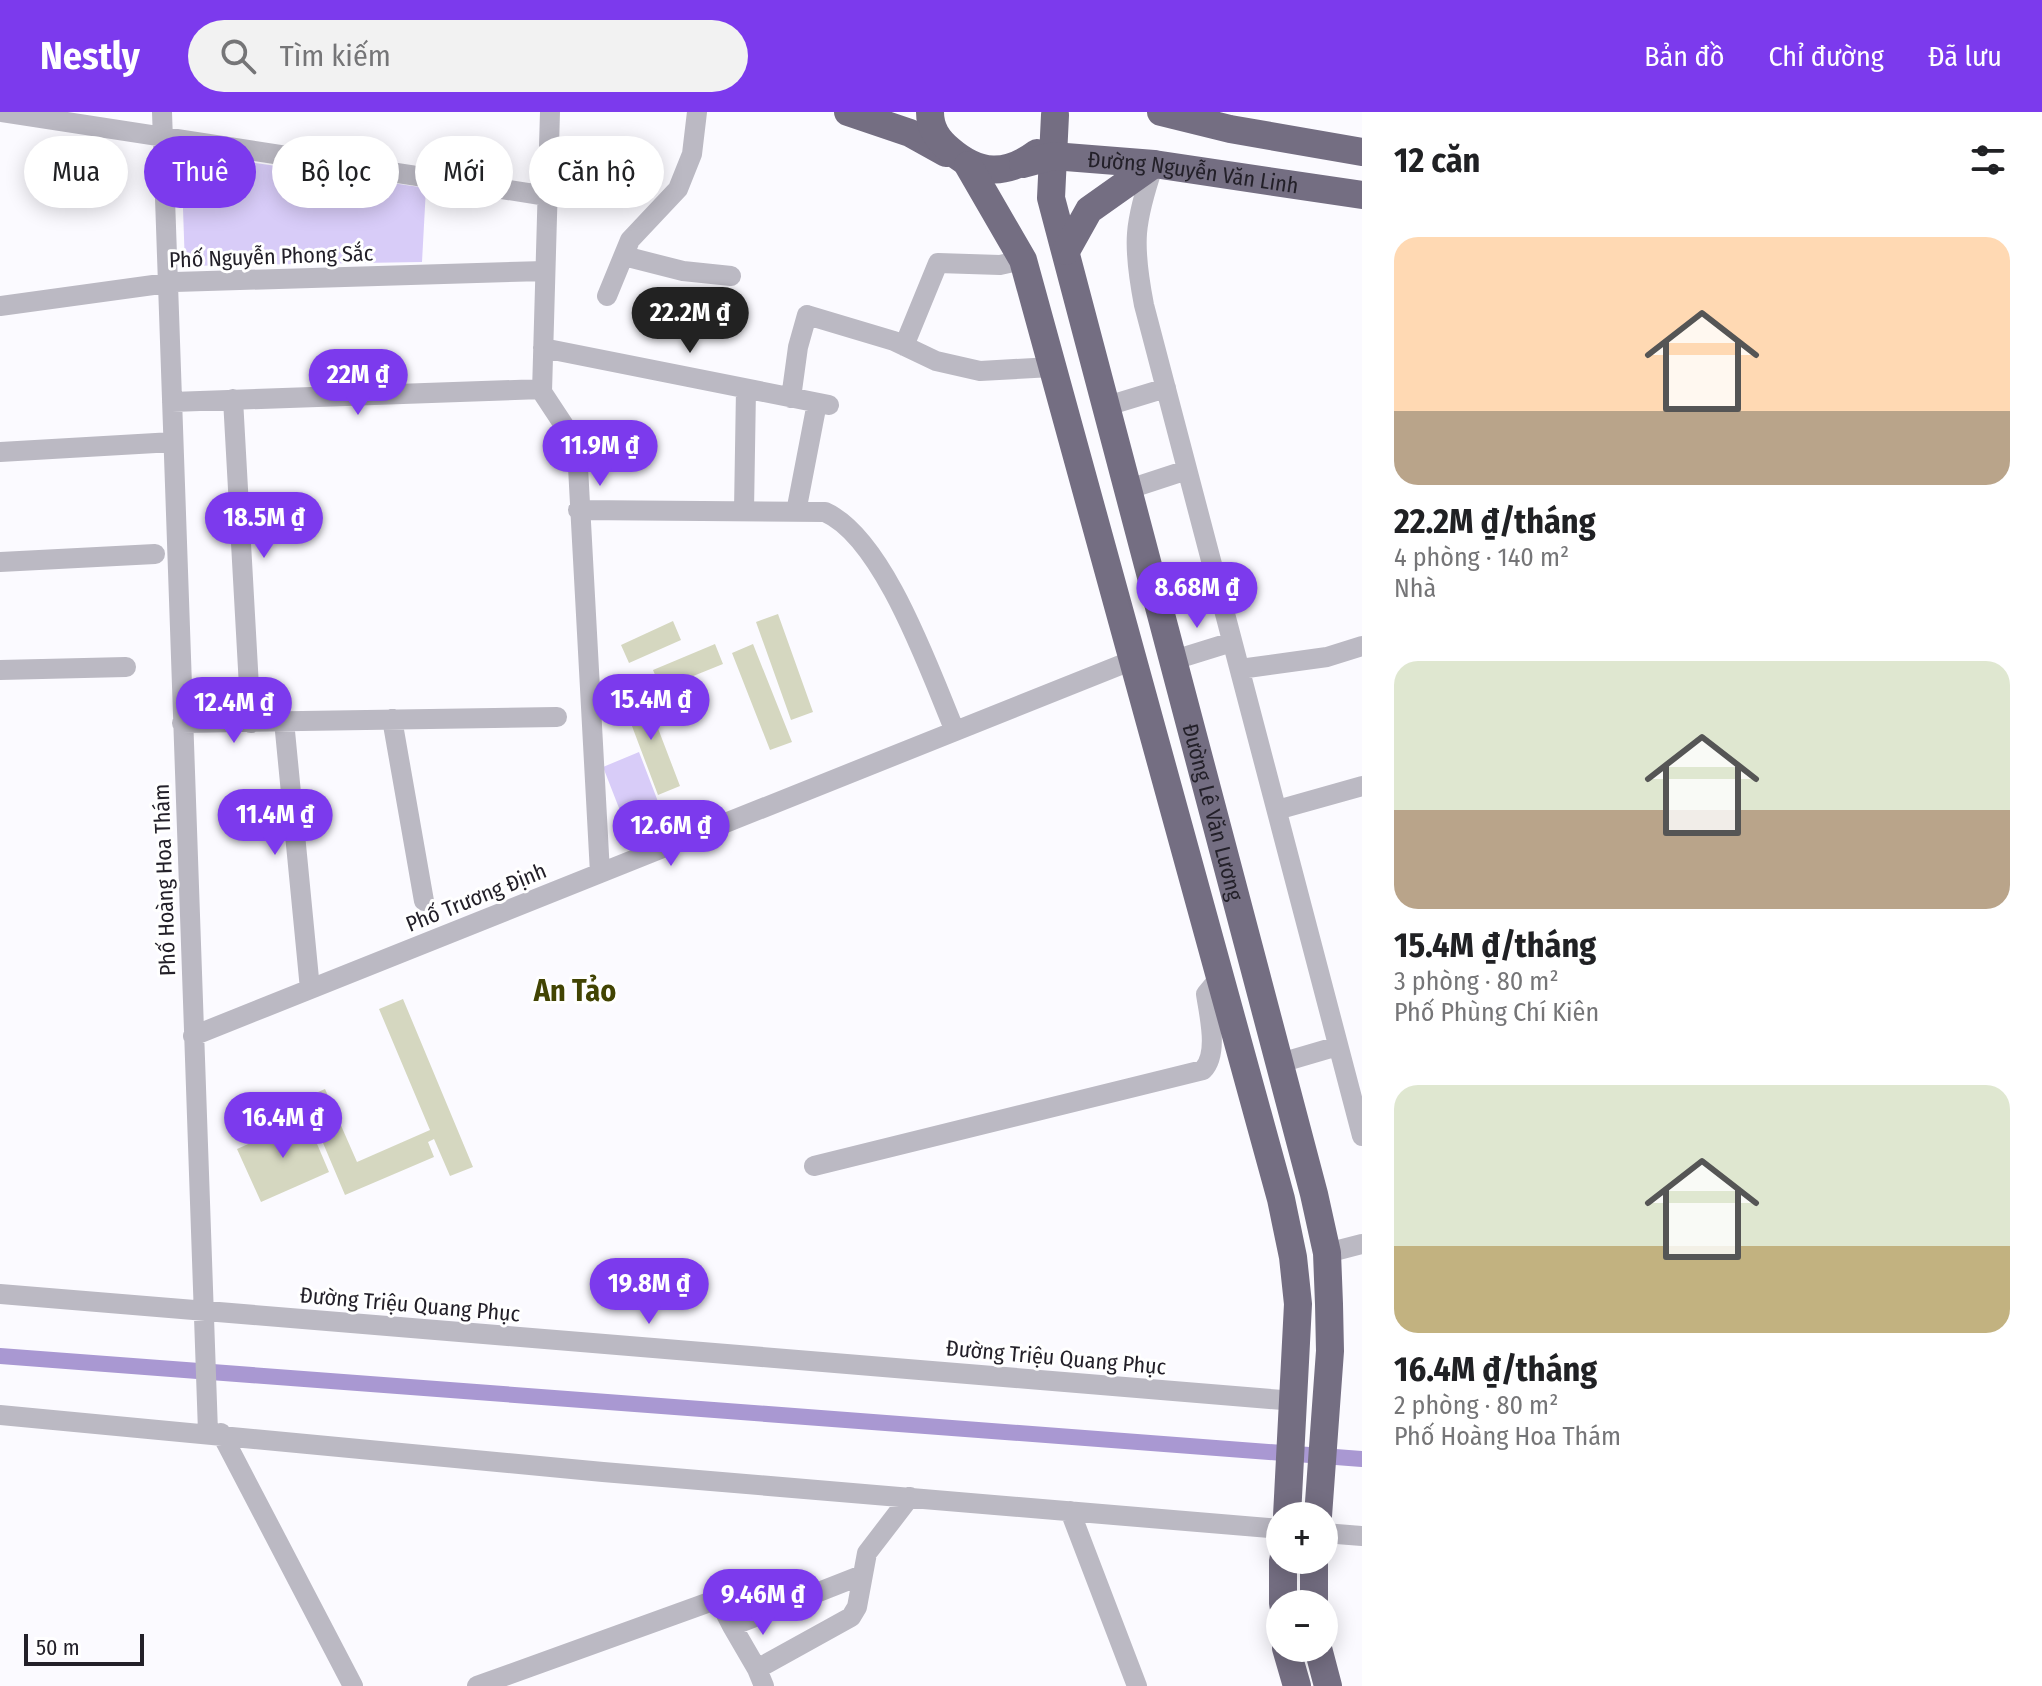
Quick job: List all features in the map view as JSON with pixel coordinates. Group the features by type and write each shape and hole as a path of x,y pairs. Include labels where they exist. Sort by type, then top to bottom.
{"highway":[{"path":"848,112 910,133 968,165"},
{"path":"930,112 935,136 968,165"},
{"name":"Đường Nguyễn Văn Linh","path":"1161,112 1230,121 1362,152"},
{"path":"1023,164 1050,135 1055,113"},
{"name":"Đường Lê Văn Lương","path":"1055,113 1051,198 1280,1063 1327,1253 1330,1351 1319,1502"},
{"name":"Đường Nguyễn Văn Linh","path":"968,165 983,171 1003,171 1053,156 1154,164 1362,195"},
{"path":"1066,251 1089,210 1154,164"},
{"name":"Đường Lê Văn Lương","path":"968,165 1023,260 1281,1199 1293,1257 1298,1304 1294,1409 1286,1502"},
{"path":"1290,1662 1297,1686"},
{"path":"1322,1662 1328,1686"}],"street":[{"path":"2,112 157,136"},
{"name":"Phố Hoàng Hoa Thám","path":"162,112 163,136"},
{"path":"549,136 550,112"},
{"path":"607,296 630,240 678,189 692,154 697,112"},
{"path":"256,151 529,193"},
{"path":"1154,164 1138,211 1134,256 1362,1136"},
{"name":"Phố Hoàng Hoa Thám","path":"165,208 202,1310 207,1402 214,1433"},
{"path":"547,208 542,389 573,439 600,873"},
{"path":"624,256 683,271 731,276"},
{"path":"904,346 938,263 1000,265 1023,260"},
{"name":"Phố Nguyễn Phong Sắc","path":"0,306 168,283 545,271"},
{"path":"791,398 798,347 807,315 904,346 936,361 980,371 1052,367"},
{"path":"543,348 823,404 796,512"},
{"path":"1107,406 1166,388"},
{"path":"172,402 542,389"},
{"path":"744,511 746,389"},
{"path":"233,399 251,723"},
{"path":"0,452 173,442"},
{"path":"1129,489 1187,470"},
{"path":"578,510 825,512 840,519 859,537 899,604 955,731"},
{"path":"0,562 155,554"},
{"path":"1174,660 1232,642"},
{"path":"1240,669 1327,657 1362,646"},
{"name":"Phố Trương Định","path":"193,1036 1133,660"},
{"path":"0,670 126,667"},
{"path":"182,723 557,717"},
{"path":"392,719 424,901"},
{"path":"284,721 310,989"},
{"path":"1277,810 1362,786"},
{"path":"814,1166 1203,1070 1209,1060 1211,1043 1206,994 1211,984 1220,977"},
{"path":"1280,1063 1338,1046"},
{"path":"1327,1253 1362,1244"},
{"name":"Đường Triệu Quang Phục","path":"0,1294 1294,1409"},
{"path":"0,1415 603,1472 1070,1511 1266,1518"},
{"path":"214,1433 353,1686"},
{"path":"477,1686 718,1599 761,1678 851,1617 857,1607 871,1545 910,1497"},
{"path":"1070,1511 1137,1686"},
{"path":"1338,1534 1362,1536"},
{"path":"732,1626 862,1575"}],"shaded area":[{"path":"256,163 272,165 272,208 399,208 399,184 415,186 415,208 425,208 422,262 185,266 183,208 256,208"},
{"path":"639,752 662,812 626,826 603,767"}],"building":[{"path":"778,614 813,712 791,720 756,622"},
{"path":"673,621 681,640 629,663 621,645"},
{"path":"715,644 723,664 661,689 653,670"},
{"path":"753,644 792,742 770,750 732,653"},
{"path":"643,689 680,786 658,795 621,697"},
{"path":"403,999 473,1167 450,1176 434,1139 428,1142 434,1157 345,1195 304,1098 325,1089 357,1162 430,1130 379,1009"},
{"path":"306,1118 329,1172 261,1202 237,1149"}],"waterway":[{"path":"0,1356 1362,1459"}],"district":[{"name":"An Tảo","path":"575,991"}]}
